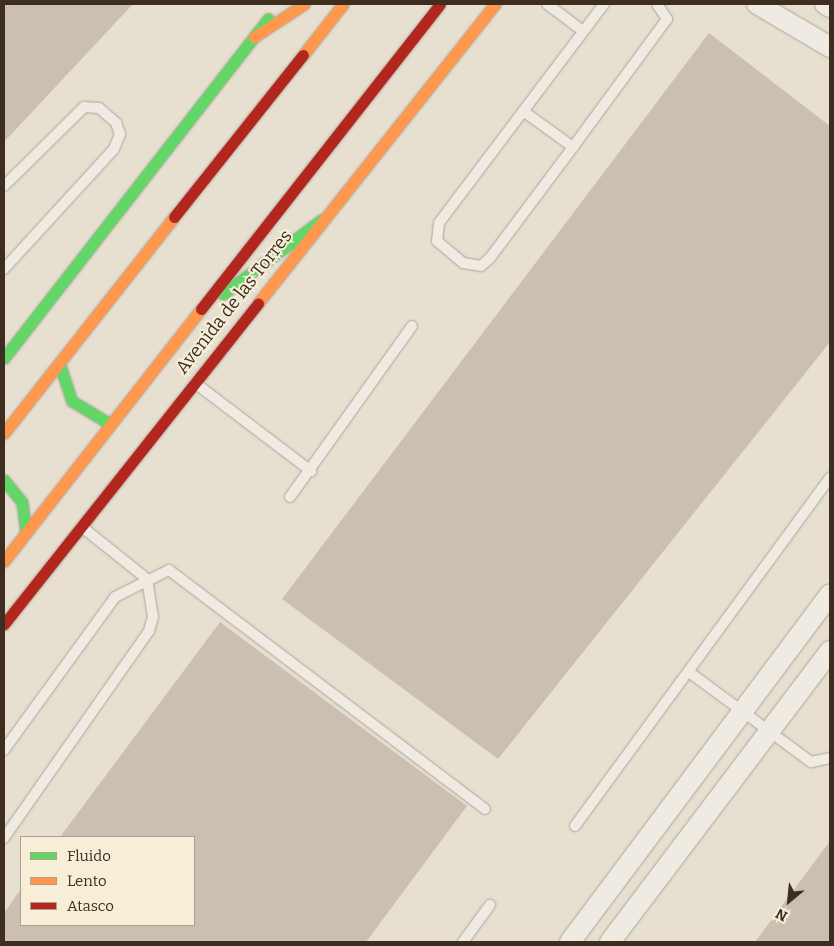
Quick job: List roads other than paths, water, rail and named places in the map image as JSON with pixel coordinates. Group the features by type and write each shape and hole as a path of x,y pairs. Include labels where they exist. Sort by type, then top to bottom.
{"main road":[{"path":"4,358 280,4"},
{"path":"254,37 304,4"},
{"path":"4,433 60,365 343,4"},
{"name":"Avenida de las Torres","path":"4,561 192,318 440,4"},
{"name":"Avenida de las Torres","path":"4,624 321,220 495,4"},
{"path":"192,318 321,220"},
{"path":"60,365 72,401 110,424"},
{"path":"4,480 22,502 26,533"}],"street":[{"path":"757,4 830,48"},
{"path":"825,4 830,7"},
{"path":"570,942 830,594"},
{"path":"610,942 830,651"}],"lane":[{"path":"547,4 583,31"},
{"path":"604,4 440,223 437,241 451,255 473,268 481,266 573,147 666,19 657,4"},
{"path":"4,186 84,107 99,108 116,123 120,134 114,149 4,269"},
{"path":"523,112 573,147"},
{"path":"290,498 311,471 412,326"},
{"path":"194,383 311,471"},
{"path":"574,826 830,477"},
{"path":"4,838 149,631 153,617 147,579 81,526"},
{"path":"4,750 115,597 162,570 176,572 485,809"},
{"path":"688,672 811,762 830,758"},
{"path":"463,942 490,906"}]}
